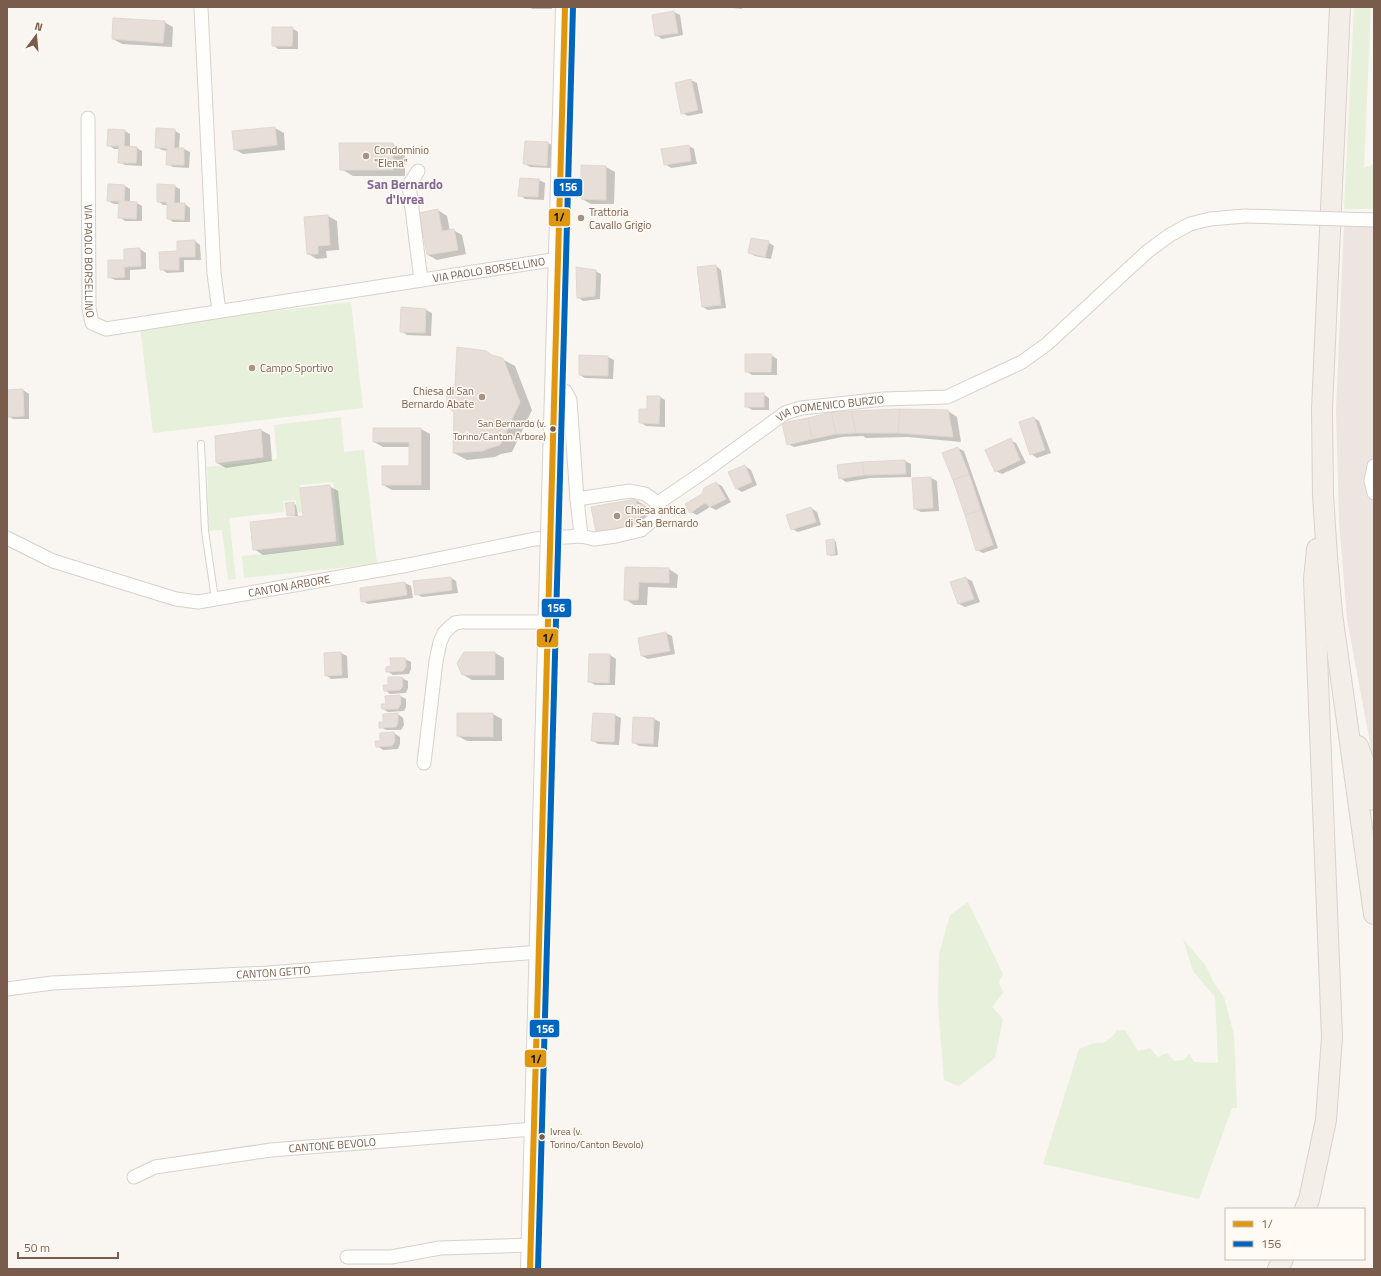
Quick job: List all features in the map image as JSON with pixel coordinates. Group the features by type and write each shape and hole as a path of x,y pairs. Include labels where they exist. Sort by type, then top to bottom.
{"main road":[{"path":"1340,7 1322,408 1323,495 1332,614 1374,914"},
{"path":"1305,1208 1309,1200 1326,1120 1332,1037 1314,579 1323,495"},
{"path":"1345,713 1368,772 1374,800"},
{"path":"1278,1269 1282,1260"}],"street":[{"path":"530,1269 565,7"},
{"path":"201,8 214,273 219,312"},
{"name":"VIA PAOLO BORSELLINO","path":"88,118 89,308 92,323 106,329 558,259"},
{"name":"VIA PAOLO BORSELLINO","path":"418,171 409,185 421,280"},
{"name":"VIA DOMENICO BURZIO","path":"658,503 785,413 801,408 884,398 947,397 1022,362 1047,344 1148,251 1170,235 1190,224 1210,219 1244,216 1374,220"},
{"path":"554,390 566,391 570,400 580,536"},
{"path":"1374,466 1372,468 1371,481 1374,493"},
{"path":"577,499 630,491 645,494 658,503"},
{"name":"CANTON ARBORE","path":"7,538 52,560 176,599 198,602 408,565 535,540 580,536 594,539 616,536 641,530 653,520 658,503"},
{"path":"424,763 436,661 440,642 444,633 455,623 460,622 548,614"},
{"name":"CANTON GETTO","path":"7,989 52,983 268,973 539,952"},
{"name":"CANTONE BEVOLO","path":"134,1177 154,1167 271,1150 534,1129"},
{"path":"347,1257 391,1257 440,1248 531,1245"}],"lane":[{"path":"201,444 205,531 215,600"}],"shaded area":[{"path":"1344,224 1374,224 1374,765 1347,619 1339,521 1336,410"}],"green space":[{"path":"1354,7 1371,7 1364,168 1374,164 1374,209 1344,209"},
{"name":"Campo Sportivo","path":"351,302 363,408 153,433 140,327"},
{"path":"341,417 344,452 364,450 377,564 244,578 242,556 340,545 333,482 300,485 303,512 297,513 296,500 283,501 284,512 229,518 236,579 228,580 222,530 209,531 207,467 277,459 274,425"},
{"path":"968,902 1003,974 999,982 1003,993 992,1007 1003,1019 995,1058 959,1086 944,1080 938,1004 939,954 950,915"},
{"path":"1183,939 1206,966 1214,983 1224,997 1234,1035 1237,1108 1232,1108 1199,1199 1043,1164 1079,1049 1094,1043 1103,1043 1113,1036 1117,1030 1125,1030 1138,1051 1150,1048 1158,1057 1167,1053 1174,1061 1184,1060 1189,1054 1194,1062 1218,1063 1215,997 1193,971"}],"building":[{"path":"674,11 678,33 655,36 652,15"},
{"path":"113,18 165,21 163,43 112,39"},
{"path":"272,27 293,27 292,46 272,46"},
{"path":"691,79 698,110 681,114 675,83"},
{"path":"275,127 277,145 234,150 232,131"},
{"path":"156,128 175,129 174,148 184,148 184,165 166,165 167,148 155,148"},
{"path":"108,129 125,130 124,146 137,147 136,163 118,163 119,146 107,146"},
{"path":"525,141 548,142 547,166 523,164"},
{"name":"Condominio \"Elena\"","path":"339,143 393,143 393,170 340,170"},
{"path":"689,145 691,161 664,165 661,149"},
{"path":"581,165 606,166 606,200 581,199"},
{"path":"520,178 539,179 538,197 518,196"},
{"path":"108,184 125,185 124,201 137,202 136,219 118,218 119,201 107,201"},
{"path":"157,184 175,185 174,203 185,203 184,220 167,219 167,202 157,202"},
{"path":"438,209 442,231 454,229 458,250 427,255 419,213"},
{"path":"328,215 330,245 318,246 318,254 307,254 304,217"},
{"path":"751,238 769,241 765,257 748,253"},
{"path":"195,240 195,257 179,257 179,270 160,270 159,252 177,251 177,241"},
{"path":"140,248 141,266 124,267 125,277 108,278 108,260 124,260 124,249"},
{"path":"716,265 721,305 702,307 697,267"},
{"path":"576,267 596,270 595,296 577,298"},
{"path":"401,307 426,309 425,333 400,332"},
{"name":"Chiesa di San Bernardo Abate","path":"457,347 486,351 492,355 503,358 520,402 500,445 483,451 453,453 454,413 447,405 447,391 455,384"},
{"path":"745,354 772,354 771,372 745,372"},
{"path":"579,355 608,356 608,376 579,375"},
{"path":"23,389 24,416 7,417 7,390"},
{"path":"745,393 764,393 764,407 745,407"},
{"path":"647,396 660,396 659,424 639,423 639,409 647,409"},
{"path":"900,409 898,433 856,433 851,411"},
{"path":"900,409 948,410 953,437 898,433"},
{"path":"851,411 856,433 836,434 831,412"},
{"path":"831,412 836,434 812,439 808,418"},
{"path":"1034,417 1045,450 1030,455 1019,422"},
{"path":"808,418 812,439 787,445 782,423"},
{"path":"373,428 421,428 421,485 382,485 382,466 409,466 409,442 373,442"},
{"path":"261,429 263,457 216,463 215,436"},
{"path":"1011,438 1020,460 995,472 985,450"},
{"path":"958,447 969,474 953,480 942,453"},
{"path":"905,460 906,474 864,475 862,462"},
{"path":"862,462 864,475 839,479 837,465"},
{"path":"745,465 752,482 736,489 728,472"},
{"path":"969,474 981,510 965,515 953,480"},
{"path":"931,477 933,508 914,509 912,478"},
{"path":"716,482 726,499 710,507 705,503 690,513 685,504 702,494 704,488"},
{"path":"330,485 336,541 253,550 250,522 303,516 300,488"},
{"name":"Chiesa antica di San Bernardo","path":"636,499 637,505 643,504 645,515 639,517 640,524 596,532 591,507"},
{"path":"294,502 295,515 287,516 285,503"},
{"path":"811,507 816,522 791,530 786,515"},
{"path":"981,510 993,545 976,551 965,515"},
{"path":"834,539 835,554 827,555 826,540"},
{"path":"625,567 669,568 669,583 639,582 638,600 624,600"},
{"path":"451,577 452,590 415,595 413,581"},
{"path":"966,577 974,599 958,604 950,582"},
{"path":"405,582 407,595 361,602 360,588"},
{"path":"666,632 670,651 641,656 638,638"},
{"path":"341,652 342,675 325,676 324,653"},
{"path":"464,652 495,652 495,675 462,675 457,663"},
{"path":"589,654 610,654 609,683 588,682"},
{"path":"390,658 405,658 406,666 403,671 386,672 386,667 391,666"},
{"path":"388,677 402,677 403,685 400,690 384,691 383,685 388,685"},
{"path":"400,695 401,703 398,709 382,709 381,704 386,704 385,696"},
{"path":"398,713 398,722 396,727 379,728 379,722 383,722 383,714"},
{"path":"457,713 493,713 493,737 457,736"},
{"path":"593,713 615,714 614,742 591,741"},
{"path":"633,717 654,718 653,744 632,743"},
{"path":"394,732 395,741 392,746 376,747 375,741 380,741 380,733"}],"transit line":[{"name":"1/","path":"530,1269 565,7"},
{"name":"156","path":"538,1269 573,7"}],"place":[{"name":"Condominio \"Elena\"","path":"366,156"},
{"name":"Trattoria Cavallo Grigio","path":"581,218"},
{"name":"Campo Sportivo","path":"252,368"},
{"name":"Chiesa di San Bernardo Abate","path":"482,397"},
{"name":"San Bernardo (v. Torino/Canton Arbore)","path":"553,429"},
{"name":"Chiesa antica di San Bernardo","path":"617,516"},
{"name":"Ivrea (v. Torino/Canton Bevolo)","path":"542,1137"}],"district":[{"name":"San Bernardo d'Ivrea","path":"405,192"}]}
